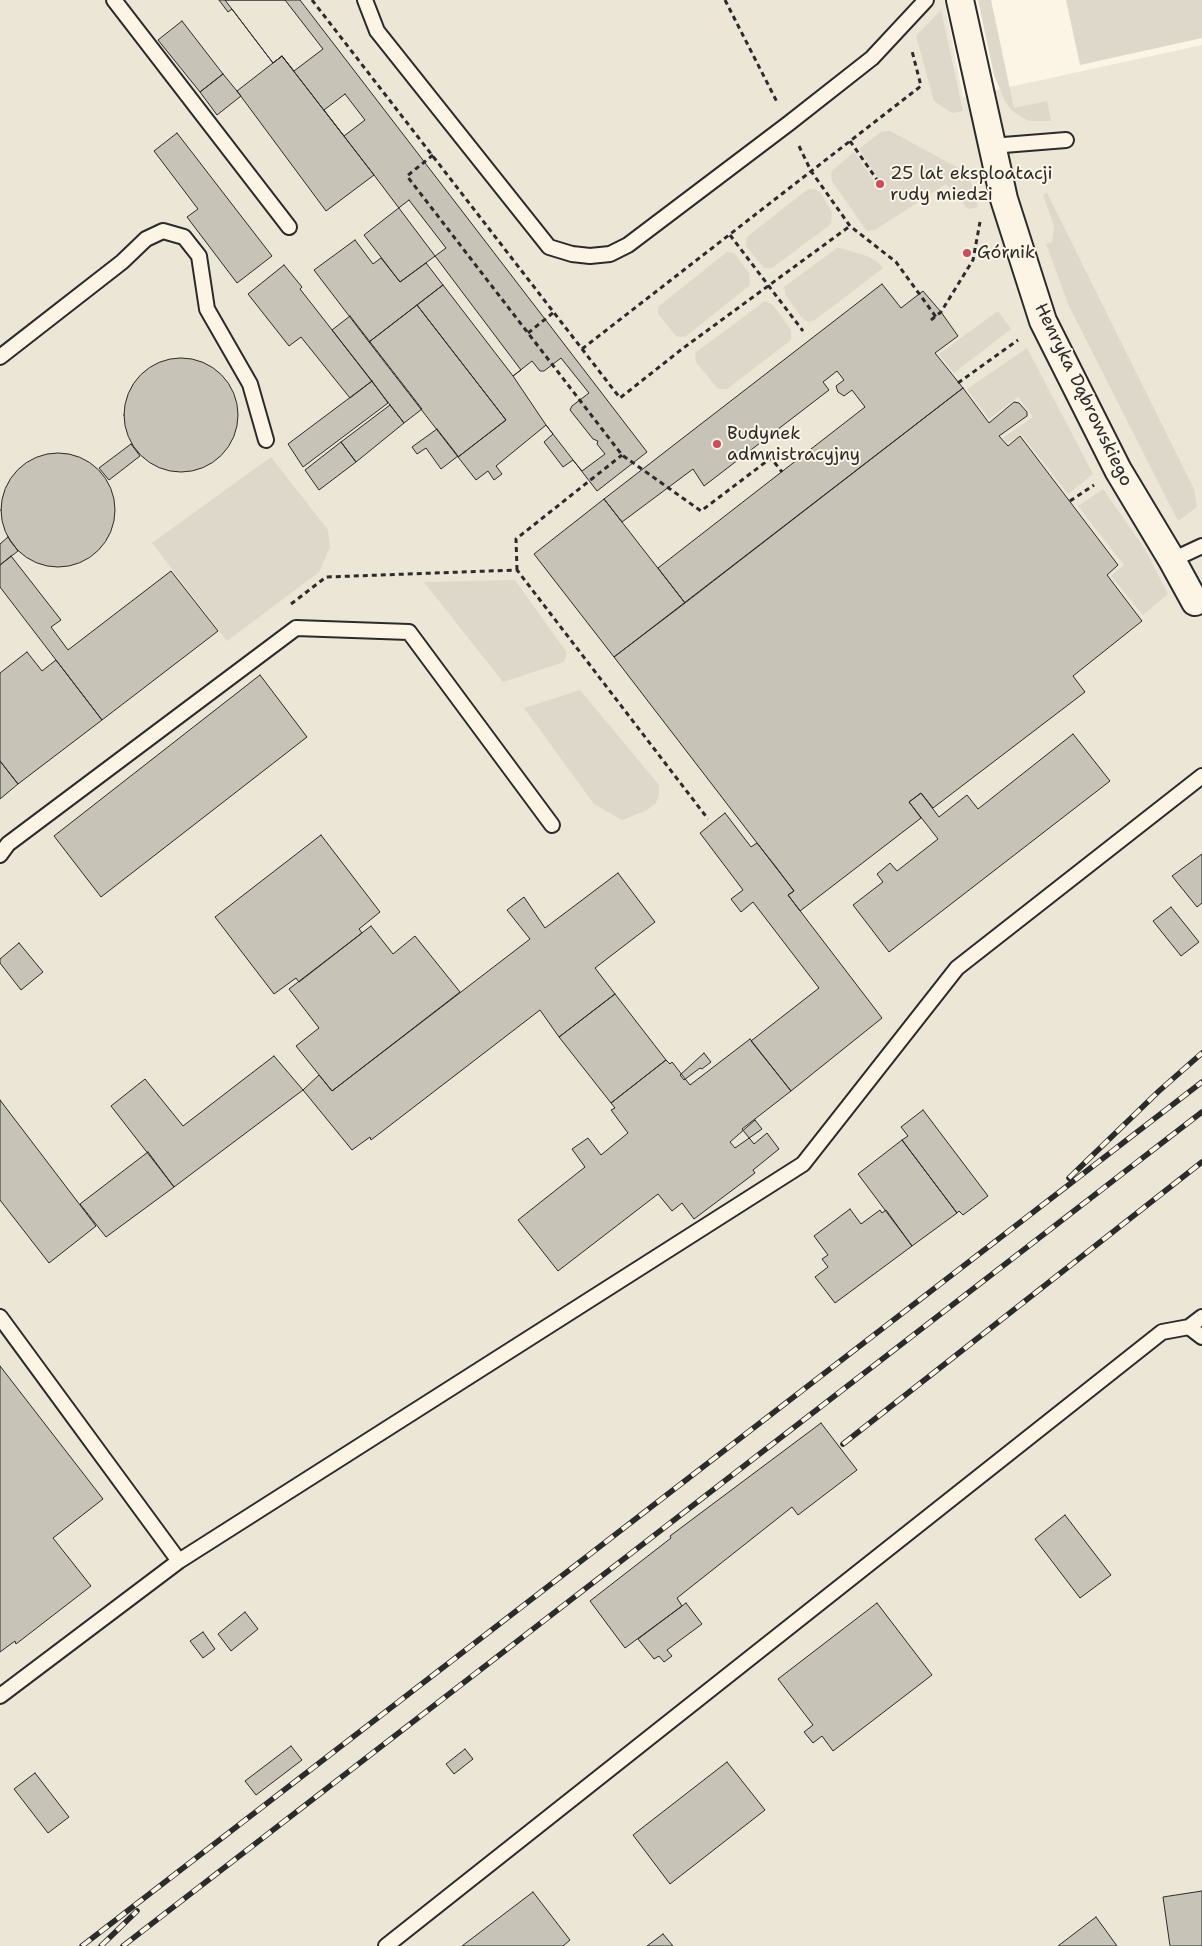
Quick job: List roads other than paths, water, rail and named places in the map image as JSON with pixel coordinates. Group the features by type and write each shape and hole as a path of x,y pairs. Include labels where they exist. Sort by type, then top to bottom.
{"street":[{"name":"Henryka Dąbrowskiego","path":"960,0 1004,199 1043,322 1118,470 1197,598"}],"lane":[{"path":"114,0 289,227"},
{"path":"365,0 377,31 549,247 572,254 590,256 610,254 628,245 788,124 872,58 926,0"},
{"path":"992,146 1066,140"},
{"path":"0,357 122,262 146,239 163,231 184,237 199,256 207,309 250,384 266,440"},
{"path":"1172,560 1202,546"},
{"path":"0,856 8,844 296,628 409,632 552,825"},
{"path":"0,1696 180,1561 804,1164 957,968 1202,776"},
{"path":"0,1317 180,1561"},
{"path":"386,1946 1162,1332 1188,1327 1202,1317"},
{"path":"1188,1327 1202,1336"}],"railway":[{"path":"1069,1178 1159,1091 1202,1053"},
{"path":"82,1946 1202,1082"},
{"path":"123,1946 1202,1112"},
{"path":"843,1444 1202,1162"},
{"path":"101,1946 137,1911"}],"place":[{"name":"25 lat eksploatacji rudy miedzi","path":"880,184"},
{"name":"Górnik","path":"967,253"},
{"name":"Budynek admnistracyjny","path":"717,444"}]}
